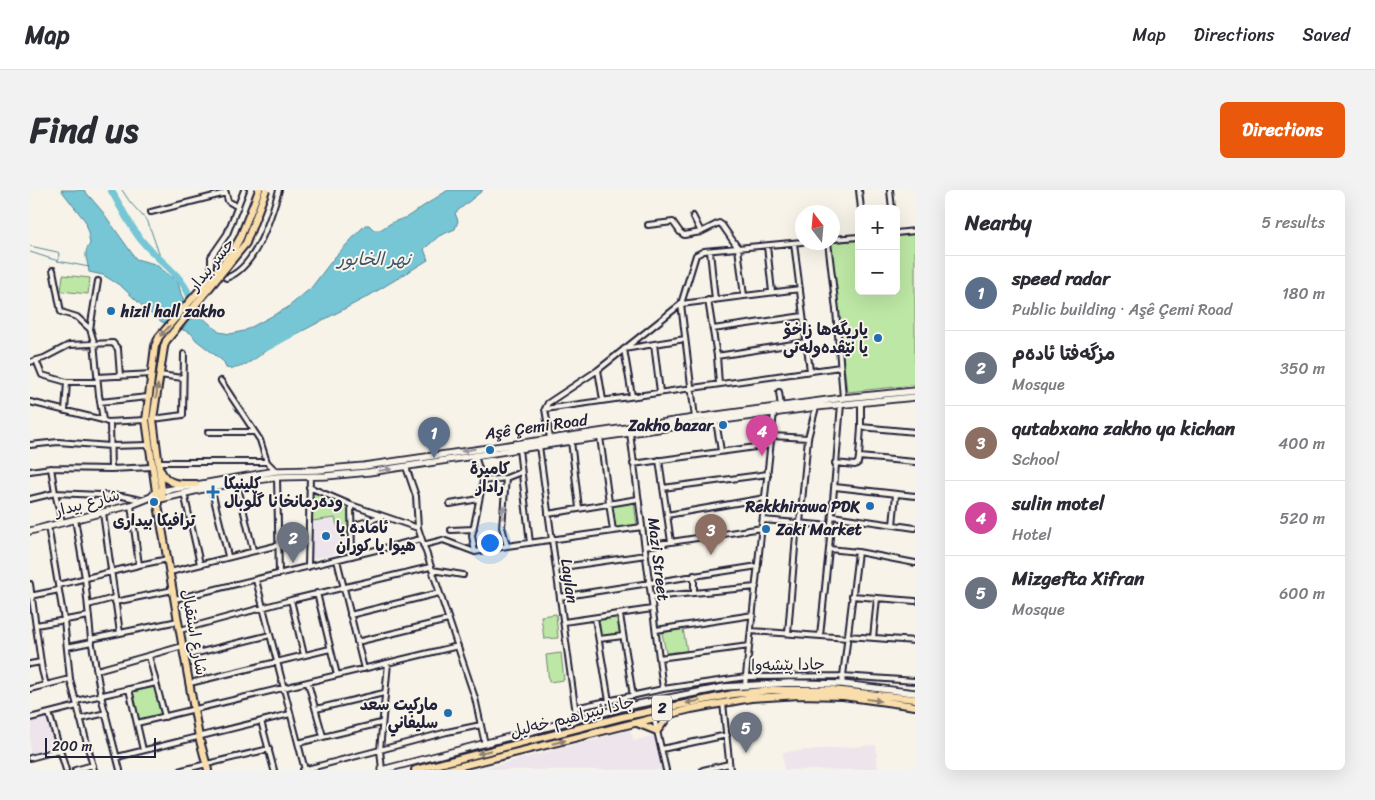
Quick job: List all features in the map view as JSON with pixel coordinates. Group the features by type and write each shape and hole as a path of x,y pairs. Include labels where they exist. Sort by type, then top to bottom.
{"main road":[{"name":"جسر بيدار","path":"151,374 155,346 159,337 230,254 240,238 259,190"},
{"name":"جسر بيدار","path":"159,375 166,341 246,243 266,190"},
{"path":"151,374 146,420 149,445 155,465 167,480 177,484 196,484"},
{"path":"155,465 153,419 159,375"},
{"name":"Aşê Çemi Road","path":"158,495 196,484 364,466 694,418 915,391"},
{"name":"Aşê Çemi Road","path":"158,495 184,494 276,474 326,476 406,467 716,421 776,409 816,407 842,401 861,402 915,397"},
{"name":"شارع استقبال","path":"155,465 178,621 194,711 207,767"},
{"name":"شارع بيدار","path":"30,531 131,505 158,495"},
{"name":"جادا ئیبراهیم خەلیل","path":"382,770 650,702 697,692 745,685 842,684 915,693"},
{"name":"جادا ئیبراهیم خەلیل","path":"415,770 652,710 733,694 772,690 832,690 915,699"},
{"name":"جادا ئیبراهیم خەلیل","path":"445,770 670,714 723,702 752,698 799,695 843,696 915,706"},
{"path":"635,723 657,731 670,714"},
{"path":"438,756 440,763"}],"street":[{"path":"244,190 227,234 210,260 211,267 226,278 246,263 256,249 279,190"},
{"path":"859,190 861,205"},
{"path":"890,190 892,205"},
{"path":"151,212 225,192 229,203 238,207"},
{"path":"693,216 701,232"},
{"path":"648,225 673,222 684,235 701,232 719,223 722,224 738,248 744,296"},
{"path":"900,233 915,231"},
{"path":"840,238 855,237"},
{"path":"694,418 681,304 696,255 699,252 794,243 810,371"},
{"path":"767,246 772,292"},
{"path":"820,636 842,401 829,250"},
{"path":"710,251 715,300"},
{"path":"53,270 60,312 77,317 90,328"},
{"path":"98,281 90,328 94,345 103,420"},
{"path":"550,438 545,408 549,402 598,370 681,304 800,289"},
{"path":"708,300 717,356 718,384"},
{"path":"713,329 803,316"},
{"path":"624,349 685,339"},
{"path":"717,356 806,342"},
{"path":"30,362 69,345 113,344 118,349 120,376"},
{"path":"654,344 660,392"},
{"path":"624,349 632,396"},
{"path":"153,419 183,415 184,354"},
{"path":"36,360 42,375 66,382 151,374 183,378"},
{"path":"545,408 840,366"},
{"path":"598,370 603,400"},
{"path":"221,381 263,446 267,462 276,474 279,574"},
{"path":"65,411 66,382"},
{"path":"745,685 770,445 780,392"},
{"path":"100,402 148,397"},
{"path":"30,402 110,423 146,420"},
{"path":"836,463 856,465 858,463 861,402"},
{"path":"788,633 808,438 816,407"},
{"path":"716,421 721,451"},
{"path":"110,423 111,469"},
{"path":"861,427 915,432"},
{"path":"208,432 254,432"},
{"name":"Mazi Street","path":"630,433 663,689"},
{"path":"772,436 808,438"},
{"path":"600,437 613,531"},
{"path":"571,441 579,508"},
{"path":"30,445 58,442 110,446 149,445"},
{"path":"633,464 770,445"},
{"name":"Laylan","path":"539,446 577,721"},
{"path":"520,449 530,543"},
{"path":"475,456 482,481 472,536 475,552"},
{"path":"859,457 915,462"},
{"path":"659,460 670,542"},
{"path":"30,471 51,468 111,469 155,465 267,462"},
{"path":"406,467 416,496 418,528 475,698 485,744"},
{"path":"51,468 62,522"},
{"path":"482,481 506,478 521,472"},
{"path":"663,488 768,474"},
{"path":"308,567 310,476"},
{"path":"506,478 502,527 507,546"},
{"path":"237,483 254,550"},
{"path":"309,487 351,505 418,528"},
{"path":"835,487 915,496"},
{"path":"211,488 228,556"},
{"path":"30,498 55,493 122,496 143,500"},
{"path":"184,494 200,564"},
{"path":"893,525 896,494"},
{"path":"667,515 765,498"},
{"path":"450,504 479,499"},
{"path":"548,514 638,499"},
{"path":"131,505 139,565"},
{"path":"351,505 352,556"},
{"path":"102,513 120,633"},
{"path":"352,526 383,516"},
{"path":"832,516 915,528"},
{"path":"75,519 85,578 91,641 101,696 120,770"},
{"path":"763,520 831,526"},
{"path":"48,526 64,620 70,679 94,768 75,770"},
{"path":"645,546 762,529 762,526"},
{"path":"423,545 443,540 475,552 642,527"},
{"path":"452,530 474,529"},
{"path":"175,599 422,539"},
{"path":"170,572 228,556 279,545"},
{"path":"829,549 858,552 915,563"},
{"path":"842,684 858,552"},
{"path":"556,568 646,555"},
{"path":"31,596 85,578 168,559"},
{"path":"337,560 364,669"},
{"path":"560,597 758,566"},
{"path":"180,630 343,587 431,568 463,576"},
{"path":"694,575 694,593"},
{"path":"256,580 304,770 447,732 481,726"},
{"path":"30,584 46,685"},
{"path":"652,596 756,587"},
{"path":"88,605 173,590"},
{"path":"350,615 439,593"},
{"path":"317,594 337,675"},
{"path":"852,596 915,601"},
{"path":"873,638 877,598"},
{"path":"291,600 304,655"},
{"path":"564,622 652,609"},
{"path":"620,615 633,696"},
{"path":"656,630 753,615"},
{"path":"36,626 89,616"},
{"path":"595,618 609,701"},
{"path":"357,642 448,620"},
{"path":"67,647 120,633 178,621"},
{"path":"751,630 915,641"},
{"path":"185,656 270,635"},
{"path":"599,639 623,636"},
{"path":"97,670 183,646"},
{"path":"137,723 194,711 458,646"},
{"path":"659,658 749,646"},
{"path":"190,684 330,649"},
{"path":"149,656 165,717"},
{"path":"30,664 41,662"},
{"path":"382,770 380,750 381,723 388,663"},
{"name":"جادا پێشەوا","path":"575,708 663,689 746,677 843,676 915,681"},
{"path":"30,689 70,679"},
{"path":"308,683 323,736"},
{"path":"30,718 101,696 156,684"},
{"path":"129,689 143,750"},
{"path":"316,709 384,693"},
{"path":"650,702 666,770"},
{"path":"723,702 730,770"},
{"path":"49,713 66,770"},
{"path":"80,719 106,713"},
{"path":"117,757 290,714"},
{"path":"261,722 274,770"},
{"path":"298,743 381,723"},
{"path":"662,749 727,735"},
{"path":"182,770 207,767 269,749"},
{"path":"30,758 60,750"},
{"path":"703,770 729,764"}],"shaded area":[{"path":"314,492 349,505 350,551 312,559 312,493"},
{"path":"48,715 57,748 30,755 30,720"},
{"path":"630,730 634,741 655,735 663,770 478,770"},
{"path":"876,745 878,770 784,770 783,752"}],"green space":[{"name":"یاریگه‌ها زاخۆ یا نێڤده‌وله‌تی","path":"915,234 915,385 847,392 831,250 840,250 840,242 855,240 855,295 900,295 900,236"},
{"path":"63,275 90,278 88,294 61,291"},
{"path":"314,492 349,505 350,533 343,533 342,529 338,529 335,518 312,521 312,493"},
{"path":"634,502 637,526 613,529 610,505"},
{"path":"556,614 558,638 544,639 541,616"},
{"path":"618,617 621,635 600,638 597,620"},
{"path":"683,629 687,651 666,653 662,633"},
{"path":"561,653 564,680 549,682 546,655"},
{"path":"155,687 161,715 139,720 132,692"}],"water":[{"name":"نهر الخابور","path":"61,190 84,190 102,211 136,259 155,264 178,282 185,302 219,332 230,334 244,331 287,308 311,288 334,258 365,225 369,225 374,230 380,230 393,222 407,217 448,190 483,190 455,213 458,221 455,229 439,236 424,249 428,260 367,297 289,338 281,337 248,363 233,369 226,368 224,362 196,340 191,333 162,322 121,286 103,275 89,272 86,251 90,244 86,222"}],"waterway":[{"name":"نهر الخابور","path":"111,190 137,235 178,277 189,294 192,304"},
{"path":"122,190 148,222 162,262"},
{"path":"30,246 59,253 58,261"},
{"path":"30,252 58,261 89,267"},
{"name":"نهر الخابور","path":"266,348 291,334"}],"place":[{"name":"hizil hall zakho","path":"111,311"},
{"name":"یاریگه‌ها زاخۆ یا نێڤده‌وله‌تی","path":"878,338"},
{"name":"Zakho bazar","path":"723,425"},
{"name":"كاميرة رادار","path":"490,450"},
{"name":"sulin motel","path":"762,456"},
{"name":"speed radar","path":"434,458"},
{"name":"کلینیکا ودەرمانخانا گڵوبال","path":"213,492"},
{"name":"ترافيكا بيدارى","path":"154,502"},
{"name":"Rekkhirawa PDK","path":"870,506"},
{"name":"Zaki Market","path":"766,529"},
{"name":"ئاماده یا هیوا یا کوران","path":"326,536"},
{"name":"qutabxana zakho ya kichan","path":"711,555"},
{"name":"مزگەفتا ئادەم","path":"293,563"},
{"name":"ماركيت سعد سليفاني","path":"448,713"},
{"name":"Mizgefta Xifran","path":"746,753"}]}
